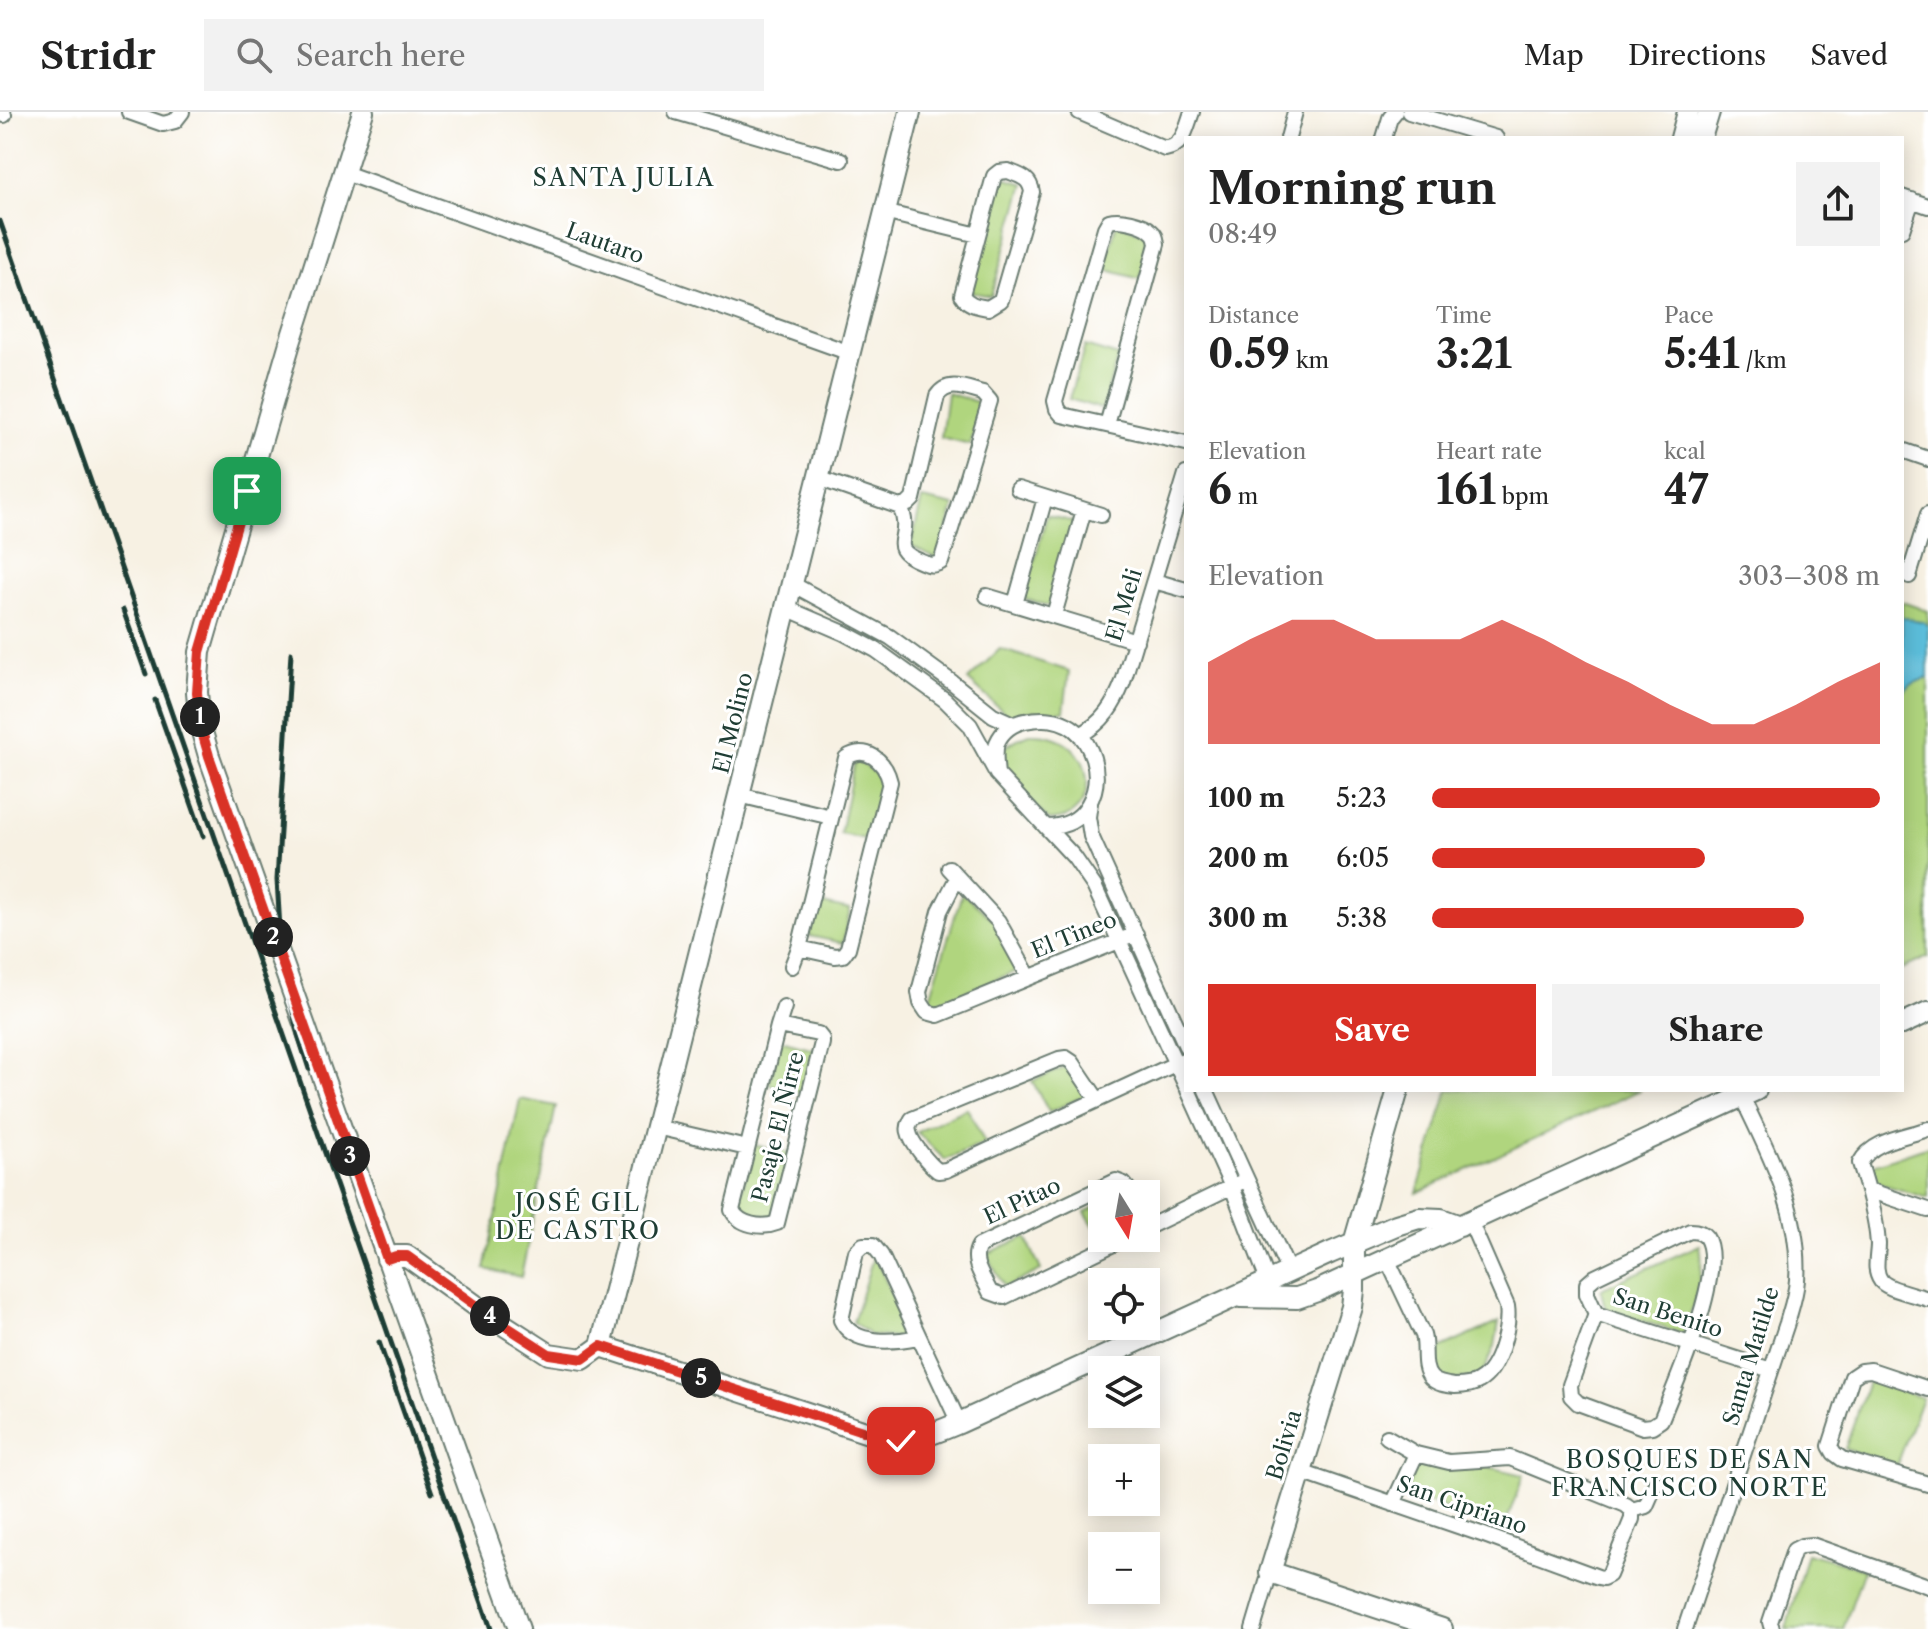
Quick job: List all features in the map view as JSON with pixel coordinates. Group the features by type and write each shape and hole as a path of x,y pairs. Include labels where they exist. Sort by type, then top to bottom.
{"street":[{"path":"129,112 163,124 175,121 182,112"},
{"path":"363,112 289,346 200,652 197,692 200,725 519,1629"},
{"path":"676,112 841,160"},
{"name":"El Molino","path":"601,1346 910,112"},
{"path":"1079,112 1165,149 1174,148 1181,142 1192,112"},
{"path":"1289,136 1295,112"},
{"path":"1385,136 1395,112"},
{"path":"1409,112 1480,136"},
{"path":"1682,136 1688,112"},
{"path":"1702,136 1709,112"},
{"path":"1008,171 1025,177 1031,184 1032,192 1001,300 988,308 965,301 962,295 978,235 994,176 1008,171"},
{"name":"Lautaro","path":"345,173 850,353"},
{"path":"1907,198 1928,206"},
{"path":"884,212 978,235"},
{"path":"1107,425 1157,244 1149,228 1117,219 1109,221 1105,228 1055,401 1057,409 1062,415 1184,443"},
{"path":"818,478 900,507 908,504 913,499 937,396 942,388 951,385 983,393 990,401 941,562 937,565 931,566 903,552 901,547 906,523 900,507"},
{"path":"1904,451 1928,459"},
{"name":"El Meli","path":"1080,735 1092,729 1108,713 1123,682 1184,481"},
{"path":"1018,489 1101,515"},
{"path":"1015,604 1045,498"},
{"path":"1054,615 1084,510"},
{"path":"1909,576 1928,514"},
{"path":"1154,581 1184,589"},
{"path":"792,584 890,637 993,715 1013,724"},
{"path":"987,596 1136,641"},
{"path":"786,608 876,650 945,700 970,725 997,774 1086,874 1181,1062 946,1170 938,1171 931,1166 918,1148 909,1132 912,1119 1059,1059 1066,1058 1072,1062 1097,1099"},
{"path":"997,774 995,754 998,741 1013,724 1047,718 1072,727 1080,735 1087,743 1095,766 1096,790 1075,820 1061,827 1046,827"},
{"path":"792,966 846,758 854,752 865,752 880,762 890,782 848,948 843,955 835,956 799,948"},
{"path":"739,795 831,817"},
{"path":"1090,802 1088,817 1091,836 1184,1042"},
{"name":"El Tineo","path":"1029,977 998,921 953,873 919,992 927,1012 938,1015 1136,934"},
{"name":"Pasaje El Ñirre","path":"778,1026 818,1034 822,1043 777,1223 765,1227 740,1221 732,1210 778,1026 784,1007"},
{"path":"1904,1023 1928,1012"},
{"path":"1189,1092 1232,1187 1268,1281"},
{"path":"1207,1092 1289,1272"},
{"name":"Bolivia","path":"1253,1629 1352,1307 1354,1243 1397,1092"},
{"path":"1233,1297 1297,1298 1317,1291 1745,1092"},
{"name":"Santa Matilde","path":"1685,1629 1787,1323 1797,1283 1796,1234 1792,1215 1745,1092"},
{"path":"656,1127 747,1148"},
{"path":"1928,1129 1874,1147 1865,1153 1860,1163 1877,1233 1876,1271 1888,1286 1928,1299"},
{"path":"1160,1219 1247,1179"},
{"path":"1868,1190 1928,1210"},
{"name":"El Pitao","path":"1088,1194 979,1246 975,1260 990,1292 1004,1297 1097,1252"},
{"path":"387,1259 407,1256 549,1354 583,1359 601,1346 901,1441 916,1439 959,1423 1396,1225 1419,1218 1465,1224"},
{"path":"1387,1259 1423,1335 1425,1363 1430,1377 1451,1386 1479,1382 1490,1371 1500,1350 1508,1316 1507,1306 1465,1224"},
{"path":"1690,1231 1706,1237 1711,1252 1710,1281 1691,1344 1661,1420 1652,1426 1643,1427 1578,1403 1571,1396 1570,1385 1596,1314 1587,1294 1587,1284 1595,1277 1690,1231"},
{"path":"918,1337 895,1342 882,1341 850,1333 844,1327 841,1320 856,1252 863,1245 873,1245 881,1255 959,1423"},
{"name":"San Benito","path":"1596,1314 1771,1370"},
{"path":"1928,1389 1871,1370 1861,1371 1852,1377 1830,1446 1842,1459 1928,1484"},
{"path":"1387,1437 1416,1454 1459,1462 1510,1458 1632,1510 1646,1506 1656,1483"},
{"path":"1393,1504 1416,1454"},
{"name":"San Cipriano","path":"1301,1472 1603,1578 1609,1575 1632,1519 1632,1510"},
{"path":"1772,1629 1770,1622 1794,1550 1802,1546 1812,1545 1928,1586"},
{"path":"1270,1572 1440,1629"}],"green space":[{"path":"1001,177 1024,184 991,296 971,292"},
{"path":"1117,223 1153,237 1140,279 1104,269"},
{"path":"1085,346 1118,356 1102,409 1069,399"},
{"path":"947,393 984,404 970,445 941,438"},
{"path":"922,499 954,506 939,559 911,546"},
{"path":"1047,515 1074,522 1051,606 1024,599"},
{"path":"1904,603 1928,611 1928,957 1904,968"},
{"path":"1000,649 1069,671 1064,711 1030,711 1008,716 968,680"},
{"path":"1030,734 1054,737 1071,747 1082,761 1087,777 1086,793 1079,807 1067,817 1049,820 1008,775 1003,755 1007,746"},
{"path":"855,759 888,782 871,840 840,834"},
{"path":"962,893 996,922 1017,971 927,1007"},
{"path":"818,903 850,910 843,943 809,936"},
{"path":"781,1040 814,1049 802,1093 769,1084"},
{"path":"1072,1065 1087,1095 1049,1112 1032,1081"},
{"path":"1447,1092 1636,1092 1417,1193"},
{"path":"520,1099 556,1106 521,1277 485,1269"},
{"path":"967,1108 985,1143 945,1160 917,1132"},
{"path":"754,1145 790,1153 773,1218 737,1209"},
{"path":"1928,1146 1928,1198 1878,1183 1873,1176 1871,1169 1876,1164"},
{"path":"1026,1237 1041,1270 1005,1288 986,1254"},
{"path":"1700,1245 1700,1279 1683,1334 1608,1310 1604,1304 1601,1290 1605,1287"},
{"path":"874,1254 908,1331 896,1338 870,1335 853,1322"},
{"path":"1499,1322 1495,1346 1482,1376 1451,1381 1434,1374 1435,1351"},
{"path":"1869,1379 1922,1398 1897,1465 1845,1449"},
{"path":"1417,1461 1465,1468 1489,1467 1524,1475 1504,1527 1406,1495"},
{"path":"1807,1553 1864,1569 1843,1629 1786,1629"}],"water":[{"path":"1904,617 1924,622 1928,627 1928,677 1904,690"}],"railway":[{"path":"0,221 491,1629"},
{"path":"123,610 146,674"},
{"path":"291,653 277,880 282,961 298,1035 309,1069"},
{"path":"155,700 203,836"},
{"path":"379,1342 432,1493"}],"district":[{"name":"SANTA JULIA","path":"624,177"},
{"name":"JOSÉ GIL DE CASTRO","path":"578,1216"},
{"name":"BOSQUES DE SAN FRANCISCO NORTE","path":"1690,1473"}],"route":[{"path":"247,491 200,652 197,692 200,725 387,1259 407,1256 449,1288 549,1354 583,1359 601,1346 901,1441"}]}
